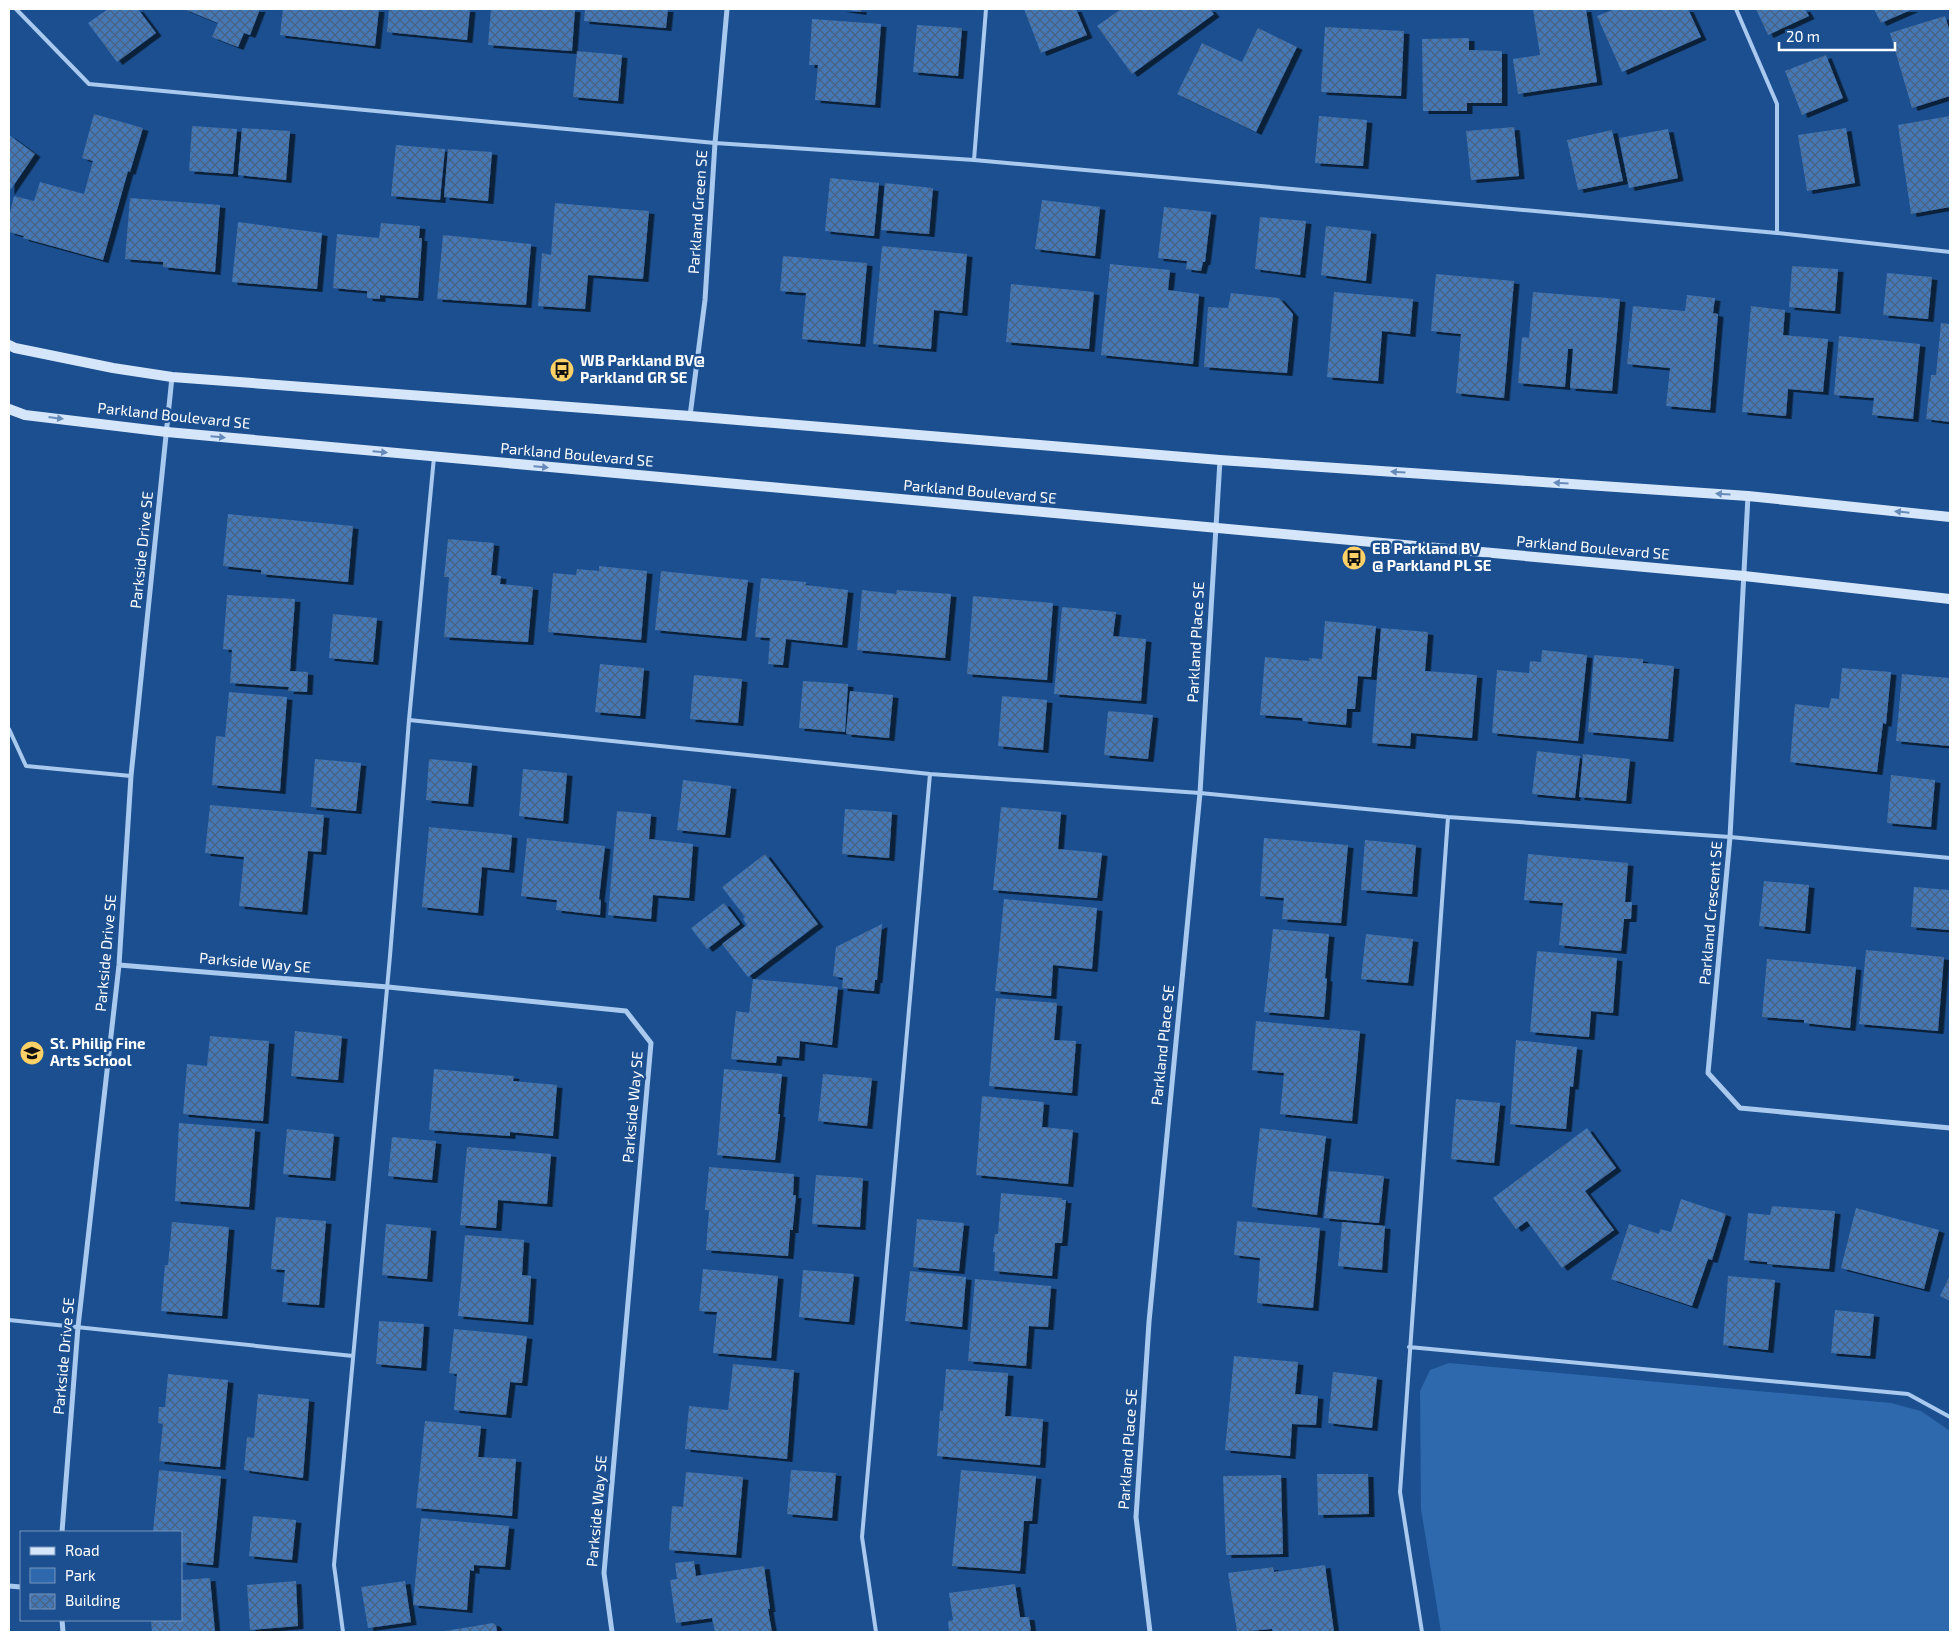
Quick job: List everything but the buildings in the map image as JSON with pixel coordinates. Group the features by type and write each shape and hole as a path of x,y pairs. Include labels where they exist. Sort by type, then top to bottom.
{"street":[{"name":"Parkland Green SE","path":"690,416 705,300 715,143 727,9"},
{"path":"9,345 15,348 113,368 172,377 690,416 1220,460 1748,496 1950,517"},
{"name":"Parkside Drive SE","path":"62,1531 78,1327 119,965 132,776 172,377"},
{"name":"Parkland Boulevard SE","path":"9,409 25,415 167,432 1744,576 1950,599"},
{"name":"Parkland Place SE","path":"1150,1632 1136,1517 1149,1322 1200,793 1220,460"},
{"name":"Parkland Crescent SE","path":"1748,496 1730,837 1708,1074 1740,1108 1950,1128"},
{"name":"Parkside Way SE","path":"119,965 388,987 626,1011 651,1043 604,1573 612,1632"}],"lane":[{"path":"16,9 89,84 715,143 974,160 1777,233 1950,252"},
{"path":"974,160 986,9"},
{"path":"1736,9 1777,104 1777,233"},
{"path":"343,1632 334,1565 388,987 409,720 434,457"},
{"path":"409,720 930,774 1200,793 1448,817 1730,837 1950,858"},
{"path":"9,729 26,766 132,776"},
{"path":"876,1632 862,1538 930,774"},
{"path":"1422,1632 1400,1492 1448,817"},
{"path":"9,1320 353,1356"},
{"path":"1409,1347 1908,1394 1950,1417"}],"green space":[{"path":"1449,1363 1891,1403 1921,1411 1950,1431 1950,1632 1441,1632 1421,1509 1420,1391 1430,1370"}],"place":[{"name":"WB Parkland BV@ Parkland GR SE","path":"562,370"},
{"name":"EB Parkland BV @ Parkland PL SE","path":"1354,558"},
{"name":"St. Philip Fine Arts School","path":"32,1053"}]}
